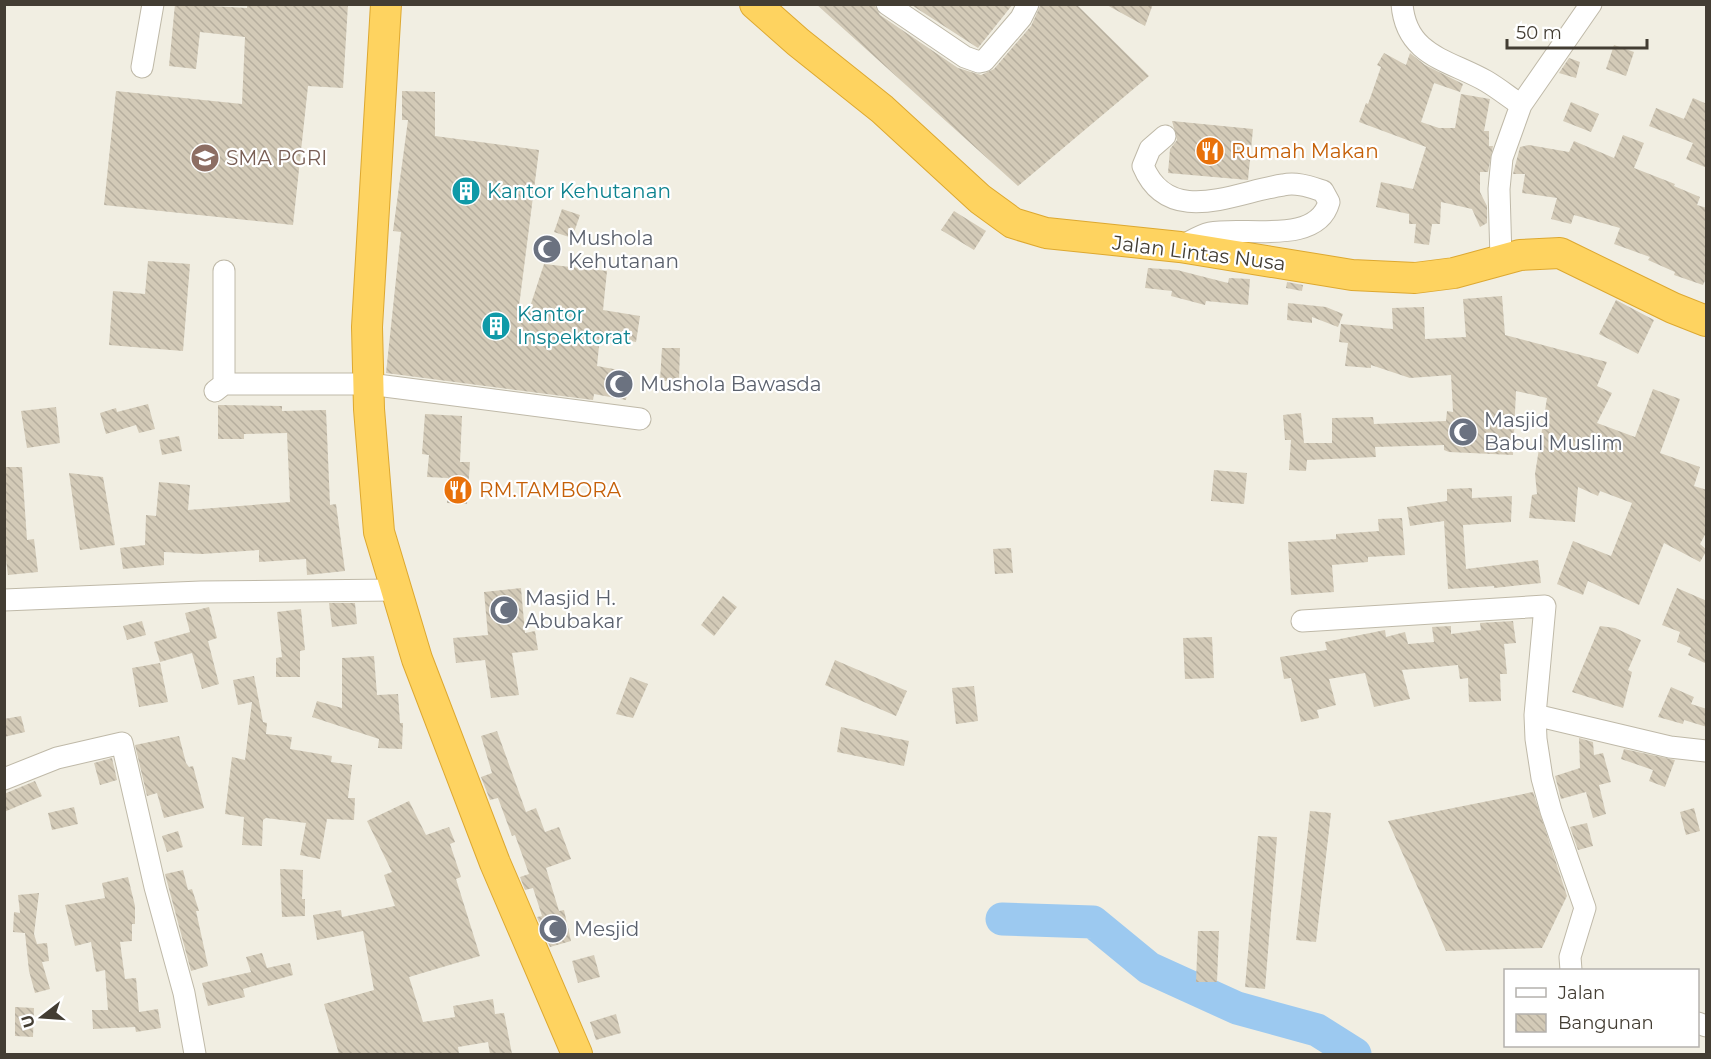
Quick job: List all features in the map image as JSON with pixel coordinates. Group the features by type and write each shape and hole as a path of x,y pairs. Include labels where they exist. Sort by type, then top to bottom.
{"highway":[{"path":"386,4 367,327 379,532 394,590 417,659 495,863 577,1054"},
{"name":"Jalan Lintas Nusa","path":"755,4 882,109 980,199 1013,223 1046,233 1180,247 1352,275 1415,278 1454,273 1501,259 1548,251 1560,253 1673,308 1707,321"}],"street":[{"path":"142,67 153,4"},
{"path":"887,4 965,57 979,62 984,61 1021,18 1028,4"},
{"path":"1402,4 1407,31 1427,52 1485,81 1521,105"},
{"path":"1501,259 1502,158 1521,105 1591,4"},
{"path":"1165,136 1150,149 1143,166 1149,181 1165,195 1202,202 1285,184 1305,185 1323,191 1329,202 1326,212 1317,222 1306,227 1275,232 1208,233 1180,247"},
{"path":"224,270 220,387 369,384 640,419"},
{"path":"4,600 201,592 394,590"},
{"path":"1302,621 1545,606 1535,715 1542,778 1560,842 1585,908 1570,957 1571,969"},
{"path":"1535,715 1670,747 1707,751"},
{"path":"4,779 57,758 122,743 155,887 184,993 195,1054"}],"building":[{"name":"SMA PGRI","path":"175,4 247,8 247,4 348,4 343,88 308,86 293,225 104,205 116,91 242,104 245,37 200,32 196,69 169,66"},
{"path":"816,4 874,4 880,15 958,68 981,75 994,69 1031,26 1041,4 1076,4 1149,76 1018,186"},
{"path":"910,4 1013,4 978,48"},
{"path":"1105,4 1153,4 1145,26"},
{"path":"1614,45 1634,52 1626,76 1606,69"},
{"path":"1384,53 1406,65 1410,53 1425,65 1463,84 1460,92 1434,83 1421,122 1439,128 1455,128 1461,94 1490,99 1484,131 1489,131 1489,146 1493,146 1488,172 1480,172 1480,192 1487,206 1487,223 1480,227 1472,209 1441,202 1440,224 1432,224 1429,245 1414,243 1416,224 1409,224 1409,214 1376,207 1381,182 1413,189 1426,147 1359,122 1381,67 1377,65"},
{"path":"1569,58 1580,62 1576,78 1559,73"},
{"path":"402,91 435,92 435,136 539,150 518,314 527,316 544,264 607,271 603,310 640,316 636,342 600,336 597,366 630,372 626,400 594,394 593,400 386,373 401,232 393,231 408,120 402,120"},
{"path":"1693,98 1707,104 1707,168 1686,159 1693,143 1649,126 1656,108 1684,119"},
{"path":"1571,102 1599,114 1591,132 1563,121"},
{"name":"Rumah Makan","path":"1172,121 1253,129 1248,180 1168,173 1170,149 1177,140"},
{"path":"1623,135 1644,143 1634,168 1675,184 1674,186 1700,197 1697,205 1707,208 1707,276 1703,285 1674,275 1675,272 1648,260 1650,257 1614,244 1620,228 1574,215 1571,224 1551,219 1557,198 1522,193 1525,174 1513,174 1520,147 1529,145 1569,152 1574,141 1614,158"},
{"path":"562,209 580,215 572,238 554,232"},
{"path":"954,211 986,231 974,250 941,230"},
{"path":"148,261 190,264 183,351 109,345 113,291 145,294"},
{"path":"1148,268 1177,270 1228,283 1229,278 1250,279 1248,305 1206,301 1205,305 1171,296 1172,291 1145,288"},
{"path":"1287,282 1303,285 1302,291 1286,288"},
{"path":"1502,296 1505,335 1607,362 1597,386 1612,393 1597,423 1635,437 1653,389 1680,399 1660,453 1700,467 1694,486 1707,490 1707,531 1700,544 1707,550 1700,562 1664,543 1639,605 1588,581 1583,595 1557,584 1573,541 1611,556 1632,503 1600,491 1598,496 1578,487 1575,522 1529,518 1532,495 1537,494 1535,474 1547,398 1516,391 1513,455 1449,452 1444,450 1444,445 1375,447 1376,457 1307,460 1306,471 1289,470 1291,440 1285,440 1283,415 1301,413 1304,443 1332,443 1332,418 1373,417 1374,424 1446,421 1447,411 1453,412 1451,375 1410,378 1371,365 1371,368 1345,366 1348,343 1339,342 1341,324 1393,329 1392,308 1424,307 1425,339 1466,337 1463,299"},
{"path":"1616,300 1654,320 1638,354 1599,334"},
{"path":"1288,303 1326,307 1343,314 1338,327 1312,317 1312,323 1287,320"},
{"path":"662,348 680,348 679,381 660,381"},
{"path":"148,404 155,429 139,433 136,425 106,434 100,413 116,408 117,412"},
{"path":"218,405 282,406 282,411 326,410 330,505 336,504 345,571 307,575 306,559 259,562 259,550 202,554 164,552 164,565 123,569 120,548 145,545 146,515 156,516 159,482 190,485 188,510 290,502 287,433 244,434 244,439 218,439"},
{"path":"56,407 60,443 27,448 21,411"},
{"path":"425,414 462,416 460,462 470,462 467,504 447,503 448,478 427,477 429,455 422,454"},
{"path":"179,436 182,451 162,455 159,440"},
{"path":"4,467 22,467 27,540 34,539 38,572 8,575 4,545"},
{"path":"1214,470 1247,473 1244,504 1211,501"},
{"path":"69,473 103,477 115,545 80,550"},
{"path":"1472,488 1472,498 1512,496 1511,522 1463,525 1466,569 1538,560 1541,583 1494,588 1494,586 1448,589 1444,521 1410,526 1407,507 1447,501 1447,489"},
{"path":"1402,518 1405,555 1368,557 1368,562 1332,565 1334,592 1291,595 1288,542 1336,539 1336,534 1379,531 1378,519"},
{"path":"1011,548 1013,573 995,574 993,549"},
{"path":"521,588 525,633 535,631 538,650 512,653 519,695 491,698 485,660 456,663 453,638 488,635 484,592"},
{"path":"1677,588 1707,601 1707,664 1688,655 1691,648 1677,642 1680,632 1662,625"},
{"path":"723,596 737,607 714,636 701,625"},
{"path":"329,603 355,603 357,624 332,627"},
{"path":"209,607 217,638 208,641 219,684 202,689 192,653 160,662 154,642 190,632 185,613"},
{"path":"301,609 305,650 300,651 300,677 276,677 276,658 282,657 277,612"},
{"path":"142,621 146,635 127,640 123,626"},
{"path":"1513,621 1516,643 1504,644 1507,674 1500,674 1501,701 1469,702 1468,678 1460,679 1458,665 1402,670 1410,699 1374,707 1365,673 1329,679 1336,705 1317,710 1319,718 1301,722 1291,678 1284,679 1280,657 1327,650 1325,642 1385,630 1386,637 1405,632 1408,644 1434,642 1432,627 1451,626 1451,634 1481,630 1480,623"},
{"path":"1600,626 1615,628 1641,640 1628,670 1632,672 1623,708 1572,692"},
{"path":"1212,637 1214,678 1185,679 1183,638"},
{"path":"374,656 377,695 398,694 400,723 403,723 402,749 378,748 379,739 312,717 317,701 342,708 342,658"},
{"path":"835,660 907,691 896,716 825,685"},
{"path":"160,663 168,702 139,707 132,668"},
{"path":"254,676 263,722 267,723 266,734 292,737 290,749 332,756 331,762 352,765 348,798 355,798 354,820 327,819 320,859 300,855 306,823 266,818 263,820 262,846 242,845 244,817 225,814 232,757 245,760 252,702 238,705 233,680"},
{"path":"630,677 648,684 633,718 616,714"},
{"path":"974,686 978,721 956,724 952,688"},
{"path":"1671,687 1694,697 1691,704 1707,709 1707,727 1684,720 1683,724 1658,717"},
{"path":"21,716 25,732 4,737 4,719"},
{"path":"841,727 909,741 904,766 837,752"},
{"path":"497,731 526,812 536,808 545,832 559,827 571,859 546,868 559,911 564,910 571,941 550,947 537,917 542,916 533,888 525,890 520,877 529,874 515,835 512,836 498,798 490,800 481,777 492,773 481,736"},
{"path":"179,736 186,763 189,767 193,766 204,808 164,818 157,793 147,796 135,745"},
{"path":"1579,738 1593,742 1594,755 1603,753 1611,782 1599,785 1606,814 1593,818 1586,792 1561,799 1555,776 1580,768"},
{"path":"1624,749 1675,760 1665,787 1649,781 1653,770 1621,759"},
{"path":"112,758 117,780 100,785 94,763"},
{"path":"35,781 42,796 4,812 4,794"},
{"path":"1533,792 1567,896 1542,948 1446,951 1388,821"},
{"path":"409,801 426,835 449,827 455,842 450,844 461,877 456,879 480,956 409,977 423,1022 455,1017 453,1006 493,999 495,1014 504,1013 512,1054 490,1054 488,1042 458,1047 459,1054 339,1054 324,1004 374,990 363,931 317,940 313,915 341,910 342,917 395,906 384,875 392,872 367,821"},
{"path":"74,807 78,824 52,830 48,813"},
{"path":"1694,808 1700,831 1686,835 1680,812"},
{"path":"1310,811 1331,813 1316,942 1296,940"},
{"path":"1587,823 1593,846 1578,850 1570,827"},
{"path":"178,831 183,847 167,852 162,836"},
{"path":"1258,836 1277,837 1265,989 1245,987"},
{"path":"280,869 303,870 302,899 305,899 305,916 282,917"},
{"path":"183,870 188,890 192,889 199,911 196,911 208,966 191,971 165,874"},
{"path":"128,877 135,906 135,924 132,924 132,941 120,942 125,979 136,978 139,1012 158,1009 161,1028 136,1032 135,1027 93,1029 92,1010 108,1010 105,970 96,972 91,942 75,946 65,905 105,898 102,883"},
{"path":"39,893 34,934 37,944 47,943 49,961 42,962 50,989 35,993 29,971 25,933 13,932 14,912 20,913 18,895"},
{"path":"1198,931 1219,931 1217,982 1196,982"},
{"path":"262,953 267,968 290,963 293,975 243,989 245,997 208,1006 202,983 251,972 246,957"},
{"path":"594,955 600,977 578,983 572,961"},
{"path":"15,1007 34,1008 33,1037 15,1036"},
{"path":"616,1014 621,1033 596,1040 590,1022"}],"waterway":[{"path":"1002,919 1093,922 1149,968 1237,1008 1317,1030 1355,1054"}],"place":[{"name":"Rumah Makan","path":"1210,151"},
{"name":"SMA PGRI","path":"205,158"},
{"name":"Kantor Kehutanan","path":"466,191"},
{"name":"Mushola Kehutanan","path":"547,249"},
{"name":"Kantor Inspektorat","path":"496,326"},
{"name":"Mushola Bawasda","path":"619,384"},
{"name":"Masjid Babul Muslim","path":"1463,432"},
{"name":"RM.TAMBORA","path":"458,490"},
{"name":"Masjid H. Abubakar","path":"504,610"},
{"name":"Mesjid","path":"553,929"}]}
